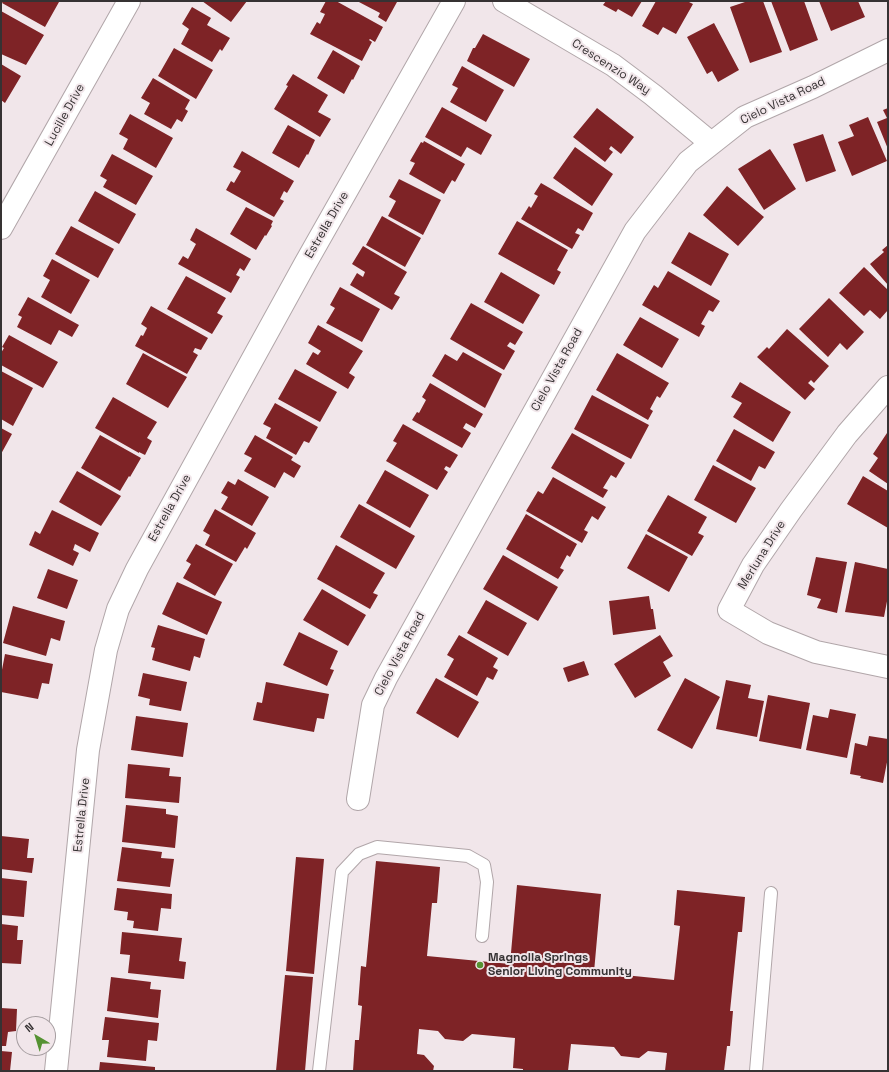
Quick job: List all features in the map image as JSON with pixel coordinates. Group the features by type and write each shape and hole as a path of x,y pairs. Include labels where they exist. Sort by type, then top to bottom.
{"street":[{"name":"Lucille Drive","path":"1,228 129,1"},
{"name":"Estrella Drive","path":"56,1071 88,750 106,650 118,608 137,569 305,264 454,1"},
{"name":"Crescenzio Way","path":"504,1 612,66 653,95 711,143"},
{"name":"Cielo Vista Road","path":"358,799 373,705 386,678 635,231 688,162 745,117 888,50"},
{"name":"Merluna Drive","path":"888,387 847,434 791,510 753,565 729,610 768,633 816,652 888,667"}],"lane":[{"path":"319,1071 342,872 359,854 377,847 468,856 484,865 487,882 482,936"},
{"path":"756,1071 771,892"}],"building":[{"path":"3,1 59,2 45,27 2,3"},
{"path":"202,1 247,1 231,22"},
{"path":"326,1 336,1 383,27 375,42 370,39 369,40 372,42 362,61 310,34 317,22 320,24 325,14 320,12"},
{"path":"357,1 397,2 386,22 378,17 380,13"},
{"path":"606,1 642,1 632,17 618,9 616,12 603,5"},
{"path":"656,1 687,1 693,4 676,34 663,27 658,35 642,26"},
{"path":"748,1 763,1 782,52 750,63 730,7"},
{"path":"771,1 804,1 818,40 790,51"},
{"path":"819,1 858,1 865,17 831,31"},
{"path":"192,7 211,18 207,25 230,38 222,51 220,49 212,62 181,44 189,29 182,24"},
{"path":"1,11 44,35 26,65 1,54"},
{"path":"714,23 739,70 718,82 712,71 707,74 687,37"},
{"path":"483,34 530,59 514,87 467,61 473,48 475,48"},
{"path":"174,48 213,70 196,99 158,76"},
{"path":"333,50 360,66 344,94 317,78"},
{"path":"1,64 21,76 5,103 1,100"},
{"path":"462,66 504,90 486,122 450,102 458,88 452,85"},
{"path":"293,74 328,95 318,112 331,119 320,137 274,109 288,86 286,85"},
{"path":"153,78 190,100 185,109 188,111 182,122 177,119 171,129 144,114 150,103 141,98"},
{"path":"442,107 492,135 481,155 467,147 461,157 425,137"},
{"path":"597,108 634,137 621,154 611,146 609,149 613,152 605,162 573,137"},
{"path":"888,108 888,149 877,122 887,118 883,110"},
{"path":"130,114 173,138 156,168 123,149 128,139 119,134"},
{"path":"868,117 887,161 852,176 838,142 854,136 849,125"},
{"path":"288,125 315,140 308,155 307,154 299,168 272,153"},
{"path":"823,134 836,171 806,182 793,144"},
{"path":"424,141 465,164 455,182 452,180 444,194 409,174 415,163 410,161 421,142 423,143"},
{"path":"575,147 613,174 592,206 553,178"},
{"path":"770,149 796,189 764,210 738,169"},
{"path":"242,151 294,181 287,193 284,191 280,199 284,201 274,217 226,190 231,181 234,183 241,171 233,167"},
{"path":"112,154 153,176 136,205 103,187 107,180 100,176"},
{"path":"399,179 441,200 423,235 388,216 396,201 389,197"},
{"path":"541,183 593,213 583,231 578,228 575,233 580,235 572,249 521,219 529,206 531,208 538,196 534,194"},
{"path":"727,186 764,217 738,246 703,215"},
{"path":"95,191 136,214 119,244 78,221"},
{"path":"246,207 273,221 272,226 256,250 230,234"},
{"path":"382,216 421,238 405,267 366,245"},
{"path":"517,221 568,250 557,270 561,272 554,285 498,254"},
{"path":"71,226 114,249 98,278 55,254"},
{"path":"196,228 251,259 244,271 240,268 236,275 240,277 231,293 178,264 183,256 188,259 196,244 190,240"},
{"path":"689,232 729,254 711,286 671,263"},
{"path":"888,245 888,285 870,264 884,252 882,250"},
{"path":"363,246 407,272 394,294 400,297 392,310 350,285 357,273 363,277 365,272 352,264"},
{"path":"52,259 90,280 71,314 41,297 50,280 43,276"},
{"path":"864,267 888,290 888,310 880,319 870,310 864,316 839,293"},
{"path":"668,271 720,301 713,312 709,310 701,324 705,326 699,337 642,305 654,285 658,288"},
{"path":"501,272 540,295 523,324 484,302"},
{"path":"186,276 226,298 217,313 223,316 212,334 167,309"},
{"path":"340,287 380,309 362,342 326,323 335,308 330,305"},
{"path":"28,297 79,325 72,337 59,330 51,345 17,327 22,317 18,315"},
{"path":"829,298 864,332 847,350 840,343 828,357 799,329"},
{"path":"471,303 523,332 515,345 510,342 507,346 515,351 504,370 450,339"},
{"path":"151,306 208,338 201,350 195,348 193,352 198,355 187,374 135,346 147,328 141,324"},
{"path":"640,317 679,339 662,368 623,345"},
{"path":"318,325 363,351 349,373 355,377 348,389 306,364 313,352 318,355 321,351 308,343"},
{"path":"787,329 829,366 814,383 811,380 808,383 815,389 805,400 757,357 767,347 769,349"},
{"path":"9,335 58,362 43,388 1,365 1,353 4,348 2,347"},
{"path":"463,352 502,374 485,408 432,376 445,354 457,361"},
{"path":"143,353 187,377 168,408 126,384"},
{"path":"617,353 669,383 660,398 657,396 650,409 653,411 648,420 596,390"},
{"path":"295,369 337,392 320,422 278,399"},
{"path":"1,371 33,388 13,426 1,419"},
{"path":"740,382 791,412 773,442 733,417 742,403 731,397"},
{"path":"430,383 483,414 475,428 466,423 463,428 471,433 462,448 412,420 417,412 419,413 426,400 422,397"},
{"path":"592,395 649,425 631,459 574,429"},
{"path":"113,397 157,422 147,438 152,441 145,455 95,428"},
{"path":"275,403 318,427 309,443 304,441 296,455 266,438 271,428 263,424"},
{"path":"403,424 458,455 450,468 446,466 444,469 448,472 437,490 386,461 397,443 393,441"},
{"path":"1,428 12,434 1,454"},
{"path":"734,429 775,452 765,469 759,466 751,481 716,461"},
{"path":"572,433 625,463 616,478 611,475 603,488 608,490 603,498 551,468"},
{"path":"887,433 888,484 869,471 878,458 873,454"},
{"path":"100,435 141,458 120,491 81,468"},
{"path":"255,435 293,457 291,460 301,466 294,478 284,472 275,488 244,471 252,458 244,454"},
{"path":"713,465 756,488 736,523 694,500"},
{"path":"385,470 429,495 410,528 366,503"},
{"path":"77,471 121,496 101,526 59,502"},
{"path":"863,476 888,491 888,528 847,504"},
{"path":"553,477 606,507 598,520 592,516 584,530 588,532 582,543 526,511 538,491 543,494"},
{"path":"238,479 269,497 252,526 221,509 228,497 221,493 228,481 235,485"},
{"path":"668,495 707,517 698,533 704,536 692,556 647,531"},
{"path":"359,504 415,536 396,569 340,537"},
{"path":"215,509 256,533 247,549 245,547 236,562 205,545 210,535 203,531"},
{"path":"52,510 99,533 90,552 75,544 73,550 79,553 73,566 29,545 35,531 40,534"},
{"path":"526,514 577,544 570,557 567,555 560,568 564,570 558,579 506,549"},
{"path":"646,534 688,557 669,592 627,568"},
{"path":"196,544 233,564 215,596 183,578 191,564 186,561"},
{"path":"336,545 385,573 373,593 378,595 370,609 317,579"},
{"path":"503,555 558,587 538,621 483,589"},
{"path":"816,557 847,562 837,613 817,608 821,599 807,595"},
{"path":"855,562 888,569 888,596 884,617 845,612"},
{"path":"48,569 78,580 67,609 37,598"},
{"path":"177,582 222,602 207,635 162,614"},
{"path":"322,589 366,615 348,646 303,620"},
{"path":"649,596 651,609 653,609 656,629 613,635 609,601"},
{"path":"486,600 527,623 508,656 467,633"},
{"path":"13,606 65,621 60,641 51,638 46,656 3,643"},
{"path":"158,625 205,639 200,658 194,656 190,671 152,660 155,648 151,647"},
{"path":"299,632 338,651 330,669 334,670 327,686 283,665"},
{"path":"459,635 498,658 493,667 498,670 493,680 487,677 477,696 444,677 454,659 447,655"},
{"path":"660,635 673,656 663,662 671,676 635,698 614,664"},
{"path":"5,654 53,664 49,684 42,683 38,699 1,692 1,675"},
{"path":"584,661 589,675 568,682 563,668"},
{"path":"143,673 187,682 181,711 149,705 150,699 138,696"},
{"path":"436,678 479,702 458,738 416,713"},
{"path":"685,678 720,697 692,749 657,730"},
{"path":"726,680 751,685 748,698 764,701 757,737 716,729"},
{"path":"266,682 329,694 324,719 317,718 314,732 253,720 257,702 262,703"},
{"path":"768,695 810,703 801,749 759,741"},
{"path":"830,709 856,714 847,758 806,750 813,715 828,718"},
{"path":"136,716 188,723 183,757 131,750"},
{"path":"869,736 888,739 888,757 883,783 860,778 861,776 850,774 855,743 867,746"},
{"path":"128,764 170,768 169,776 181,777 179,803 125,798"},
{"path":"126,805 166,809 166,814 178,816 175,848 122,842"},
{"path":"1,836 29,839 27,858 34,858 32,873 1,869"},
{"path":"122,847 162,852 161,858 174,859 170,887 117,881"},
{"path":"296,857 324,859 314,974 286,971"},
{"name":"Magnolia Springs Senior Living Community","path":"376,861 440,867 437,903 432,903 427,956 510,964 517,885 601,894 594,972 674,980 680,926 674,925 677,890 745,897 742,932 738,932 730,1011 733,1011 730,1046 727,1046 724,1071 665,1071 667,1053 648,1051 639,1058 621,1056 614,1047 571,1044 568,1071 523,1071 523,1069 513,1068 515,1038 472,1034 463,1041 445,1039 438,1031 419,1029 417,1054 424,1055 434,1066 433,1071 353,1071 355,1040 359,1040 362,1006 358,1005 361,966 366,967"},
{"path":"1,878 27,881 24,917 1,915"},
{"path":"117,888 172,894 171,909 161,908 158,931 133,928 134,921 127,920 128,912 114,910"},
{"path":"1,924 18,926 17,940 23,940 21,964 1,963"},
{"path":"122,932 182,938 179,961 186,962 184,979 128,973 130,955 120,954"},
{"path":"285,975 313,977 305,1071 276,1071"},
{"path":"111,977 151,982 150,989 161,990 158,1018 107,1011"},
{"path":"1,1008 17,1009 16,1031 8,1032 6,1046 1,1046"},
{"path":"105,1017 159,1023 157,1041 148,1040 146,1061 107,1057 109,1040 102,1040"},
{"path":"1,1051 12,1052 10,1071 1,1071"},
{"path":"100,1062 155,1067 155,1071 99,1071"}],"place":[{"name":"Magnolia Springs Senior Living Community","path":"480,965"}]}
